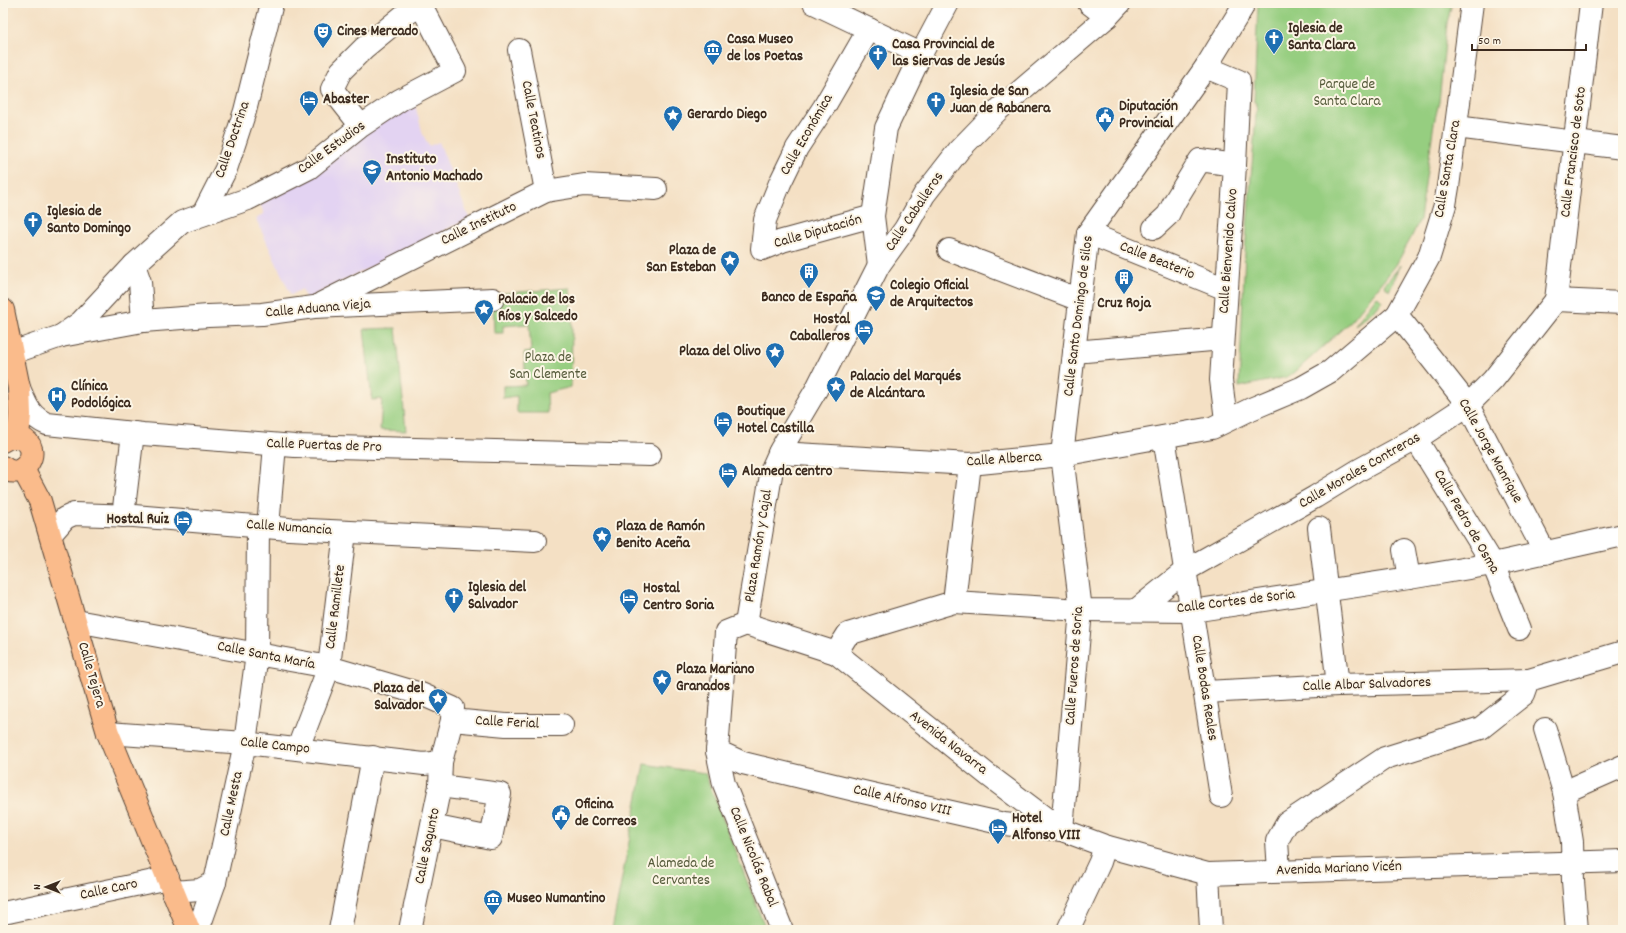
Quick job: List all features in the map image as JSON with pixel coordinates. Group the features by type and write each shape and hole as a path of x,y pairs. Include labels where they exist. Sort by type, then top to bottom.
{"main road":[{"path":"3,310 19,388 20,415 10,439 28,443 32,454 31,460 13,468"},
{"name":"Calle Tejera","path":"13,468 40,501 51,534 108,733 189,930"}],"street":[{"name":"Calle Doctrina","path":"203,214 226,169 244,111 272,3"},
{"path":"814,3 921,54"},
{"path":"879,265 873,216 886,128 921,54 948,3"},
{"path":"1089,3 1114,10"},
{"name":"Calle Santa Clara","path":"1226,420 1301,388 1330,371 1397,315 1429,257 1445,206 1472,3"},
{"name":"Calle Francisco de Soto","path":"1556,300 1576,142 1591,3"},
{"name":"Calle Estudios","path":"203,214 248,199 309,168 361,126 400,100 455,71 421,4"},
{"path":"361,126 332,89 341,71 364,48 403,16 421,4"},
{"name":"Calle Santo Domingo de Silos","path":"1062,455 1088,233 1206,68 1243,6"},
{"name":"Calle Caballeros","path":"775,461 816,390 879,265 905,229 924,195 959,150 997,111 1114,10"},
{"name":"Calle Económica","path":"762,249 765,220 796,148 824,107 870,29"},
{"name":"Calle Teatinos","path":"519,50 546,191"},
{"name":"Calle Bienvenido Calvo","path":"1206,68 1238,81 1235,166 1221,380 1226,420"},
{"path":"1456,127 1623,148"},
{"path":"1154,228 1168,215 1200,160 1235,166"},
{"name":"Calle Instituto","path":"314,307 546,191 584,185 656,189"},
{"path":"12,352 61,336 81,322 134,265 182,222 203,214"},
{"name":"Calle Diputación","path":"762,249 782,241 873,216"},
{"name":"Calle Beaterio","path":"1088,233 1226,289"},
{"path":"949,250 1080,300"},
{"path":"134,265 140,282 143,321"},
{"name":"Calle Aduana Vieja","path":"61,336 143,321 262,314 314,307 493,298"},
{"path":"1556,300 1623,303"},
{"name":"Calle Morales Contreras","path":"1136,610 1186,570 1315,497 1359,470 1416,439 1468,405 1493,380 1556,300"},
{"name":"Calle Jorge Manrique","path":"1397,315 1468,405 1545,553"},
{"path":"1074,352 1223,339"},
{"name":"Calle Puertas de Pro","path":"19,388 32,414 38,420 46,424 275,445 650,456"},
{"name":"Calle Alberca","path":"775,461 970,464 1062,455 1212,428 1226,420"},
{"path":"129,516 134,433"},
{"name":"Calle Bodas Reales","path":"1164,437 1221,796"},
{"name":"Calle Pedro de Osma","path":"1416,439 1493,564 1519,629"},
{"name":"Calle Mesta","path":"198,930 215,882 245,743 257,654 263,527 275,445"},
{"name":"Calle Fueros de Soria","path":"1062,455 1081,610 1062,830"},
{"name":"Plaza Ramón y Cajal","path":"746,624 775,461"},
{"path":"954,602 970,464"},
{"name":"Calle Numancia","path":"51,534 65,518 74,514 129,516 345,532 535,542"},
{"path":"1319,528 1338,685"},
{"name":"Calle Ramillete","path":"298,748 329,668 345,532"},
{"name":"Calle Cortes de Soria","path":"836,653 848,634 954,602 1081,610 1192,611 1493,564 1623,535"},
{"path":"1404,550 1409,578"},
{"name":"Calle Santa María","path":"76,621 329,668 421,694 452,714"},
{"path":"724,784 717,751 726,632 746,624 836,653"},
{"name":"Calle Albar Salvadores","path":"1205,692 1338,685 1529,680 1623,652"},
{"name":"Avenida Navarra","path":"836,653 988,775 1062,830"},
{"path":"1279,871 1277,841 1287,822 1385,758 1481,728 1524,694 1529,680"},
{"path":"441,762 452,714"},
{"name":"Calle Ferial","path":"452,714 506,725 562,725"},
{"path":"1545,729 1564,792 1572,842 1577,930"},
{"name":"Calle Campo","path":"108,733 298,748 424,764 441,762"},
{"name":"Calle Alfonso VIII","path":"717,751 743,763 1004,824 1062,830"},
{"path":"340,930 373,757"},
{"name":"Calle Sagunto","path":"410,930 440,786 441,762"},
{"path":"724,784 743,763"},
{"path":"1564,792 1623,766"},
{"name":"Calle Nicolás Rabal","path":"724,784 782,930"},
{"path":"432,826 490,838 500,794 440,786"},
{"name":"Avenida Mariano Vicén","path":"1062,830 1105,846 1208,874 1623,861"},
{"path":"1068,930 1100,862 1105,846"},
{"path":"1208,874 1211,930"},
{"path":"170,885 200,890 215,882"},
{"name":"Calle Caro","path":"3,913 170,885"}],"shaded area":[{"name":"Instituto Antonio Machado","path":"414,101 423,135 429,146 439,142 469,218 306,299 302,289 291,295 256,219 264,214 259,201"}],"green space":[{"name":"Parque de Santa Clara","path":"1258,3 1452,3 1447,23 1439,102 1434,123 1420,219 1411,238 1396,265 1352,320 1294,373 1287,377 1239,387 1245,252 1257,103 1254,102"},
{"path":"1401,265 1389,291 1384,285"},
{"name":"Plaza de San Clemente","path":"570,288 572,329 571,387 547,393 548,413 517,413 517,396 503,398 503,386 526,385 524,353 531,352 529,324 503,326 503,333 494,333 493,294"},
{"path":"1377,296 1382,301 1377,308 1355,325"},
{"path":"396,328 406,431 380,430 382,399 372,400 364,329"},
{"name":"Alameda de Cervantes","path":"644,764 705,773 766,930 612,930"}],"place":[{"name":"Cines Mercado","path":"323,49"},
{"name":"Iglesia de Santa Clara","path":"1274,55"},
{"name":"Casa Museo de los Poetas","path":"713,66"},
{"name":"Casa Provincial de las Siervas de Jesús","path":"878,71"},
{"name":"Abaster","path":"309,117"},
{"name":"Iglesia de San Juan de Rabanera","path":"936,118"},
{"name":"Gerardo Diego","path":"673,132"},
{"name":"Diputación Provincial","path":"1105,133"},
{"name":"Instituto Antonio Machado","path":"372,186"},
{"name":"Iglesia de Santo Domingo","path":"33,238"},
{"name":"Plaza de San Esteban","path":"730,277"},
{"name":"Banco de España","path":"809,289"},
{"name":"Cruz Roja","path":"1124,295"},
{"name":"Colegio Oficial de Arquitectos","path":"876,312"},
{"name":"Palacio de los Ríos y Salcedo","path":"484,326"},
{"name":"Hostal Caballeros","path":"864,346"},
{"name":"Plaza del Olivo","path":"775,369"},
{"name":"Palacio del Marqués de Alcántara","path":"836,403"},
{"name":"Clínica Podológica","path":"57,413"},
{"name":"Boutique Hotel Castilla","path":"723,438"},
{"name":"Alameda centro","path":"728,489"},
{"name":"Hostal Ruiz","path":"183,537"},
{"name":"Plaza de Ramón Benito Aceña","path":"602,553"},
{"name":"Iglesia del Salvador","path":"454,614"},
{"name":"Hostal Centro Soria","path":"629,615"},
{"name":"Plaza Mariano Granados","path":"662,696"},
{"name":"Plaza del Salvador","path":"438,715"},
{"name":"Oficina de Correos","path":"561,831"},
{"name":"Hotel Alfonso VIII","path":"998,845"},
{"name":"Museo Numantino","path":"493,916"}]}
